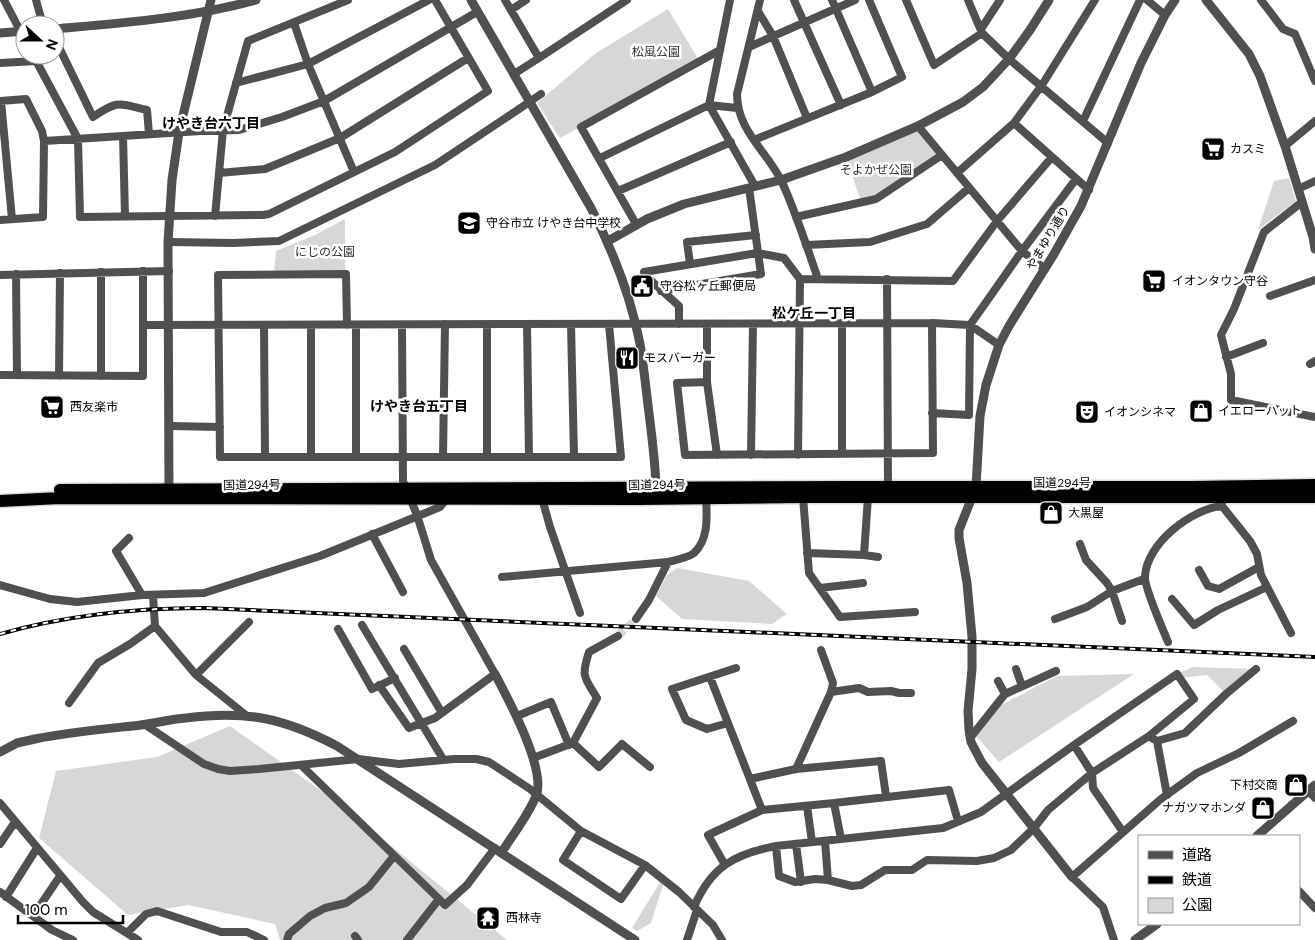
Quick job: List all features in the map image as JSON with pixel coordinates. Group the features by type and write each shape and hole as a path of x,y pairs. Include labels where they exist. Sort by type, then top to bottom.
{"highway":[{"name":"国道294号","path":"1223,496 1315,485"},
{"name":"国道294号","path":"0,493 59,490 169,494 656,493 888,487 974,492 1315,497"},
{"name":"国道294号","path":"656,493 706,498 868,497 974,492"},
{"name":"国道294号","path":"408,494 446,499 541,493"},
{"name":"国道294号","path":"0,502 169,494"}],"street":[{"path":"36,0 40,15"},
{"path":"169,494 168,242 172,180 179,132 211,0"},
{"path":"65,28 148,21 209,12 256,0"},
{"path":"215,216 223,130 248,41 348,0"},
{"path":"236,83 308,64 429,0"},
{"path":"39,65 78,139 80,217 263,215 269,214 396,152 488,90 435,0"},
{"path":"471,0 608,241 636,324 653,445 656,493"},
{"path":"506,0 539,58"},
{"path":"511,10 526,0"},
{"path":"514,74 627,0"},
{"path":"661,291 761,274 752,187 731,142 709,105 730,0"},
{"path":"760,0 737,94 737,108 742,121 781,180 818,279"},
{"path":"794,0 841,105"},
{"path":"832,0 872,92"},
{"path":"749,47 854,0"},
{"path":"754,140 872,92 902,77 869,0"},
{"path":"906,0 934,65 982,31 1000,0"},
{"path":"968,0 982,31 1010,59 1108,143"},
{"path":"608,241 661,212 684,204 781,180 846,157 918,126 963,102 983,87 1010,59 1049,0"},
{"path":"957,173 1014,123 1042,85 1095,0"},
{"path":"1083,121 1140,0"},
{"path":"1147,0 1165,15"},
{"name":"やまゆり通り","path":"970,738 968,711 972,669 972,637 959,530 974,492 983,401 992,365 999,345 1009,326 1072,223 1088,190 1141,63 1174,0"},
{"path":"1206,0 1249,54 1260,76 1285,146 1315,249"},
{"path":"1261,0 1283,29 1295,34 1315,81"},
{"path":"4,2 15,19"},
{"path":"758,11 773,36 807,118"},
{"path":"44,142 179,132 239,130 282,117 324,101 477,12"},
{"path":"294,23 308,64 354,172"},
{"path":"0,33 15,32"},
{"path":"636,224 600,158 581,128 720,50"},
{"path":"219,173 265,169 340,138 468,58"},
{"path":"65,60 93,117 111,105 122,104 147,110 149,134"},
{"path":"0,63 15,61"},
{"path":"168,242 233,243 279,241 435,164 541,94"},
{"path":"0,220 43,217 44,142 42,130 26,99 1,101 12,219"},
{"path":"600,158 709,105 737,108"},
{"path":"1285,146 1315,121"},
{"path":"1014,123 1088,190"},
{"path":"918,126 1022,251 1045,269"},
{"path":"123,136 125,216"},
{"path":"618,191 731,142"},
{"path":"796,218 876,199 942,155"},
{"path":"800,279 953,281 997,221 1052,157"},
{"path":"932,413 969,415 970,325 1076,179"},
{"path":"1298,189 1315,181"},
{"path":"806,245 870,242 927,224 969,188"},
{"path":"1302,202 1264,232 1234,309 1221,335 1231,374 1231,400 1315,416"},
{"path":"690,264 687,242 756,235"},
{"path":"679,324 679,306 661,291 644,272 758,253 784,258 800,279 798,454"},
{"path":"0,375 143,376 143,271"},
{"path":"0,275 169,271"},
{"path":"101,272 101,376"},
{"path":"59,376 60,273"},
{"path":"16,274 17,375"},
{"path":"347,325 346,274 218,275 220,457 621,457 609,324"},
{"path":"887,279 888,487"},
{"path":"1270,296 1315,280"},
{"path":"842,323 842,454"},
{"path":"707,382 676,383 685,455 933,453 932,323"},
{"path":"143,325 932,323 970,325 999,345"},
{"path":"301,765 445,905 498,850 537,795 538,781 533,758 517,716 496,674 431,560 417,516 403,481 402,324"},
{"path":"443,457 445,324"},
{"path":"487,324 487,457"},
{"path":"527,324 529,457"},
{"path":"570,324 574,457"},
{"path":"707,324 707,382 717,455"},
{"path":"751,455 754,324"},
{"path":"264,325 265,457"},
{"path":"311,325 311,457"},
{"path":"356,325 356,457"},
{"path":"1226,357 1263,343"},
{"path":"170,426 220,426"},
{"path":"541,493 580,613"},
{"path":"1168,642 1144,579 1149,560 1170,531 1223,496 1257,554 1261,575 1291,633"},
{"path":"803,497 809,573 840,617 915,612"},
{"path":"864,555 868,497"},
{"path":"502,577 668,562 693,554 699,545 707,524 706,498"},
{"path":"0,585 50,599 77,602 142,595 204,593 320,556 440,507 446,499"},
{"path":"372,534 403,592"},
{"path":"129,538 116,551 142,595"},
{"path":"1080,544 1086,560 1112,591 1122,621"},
{"path":"807,554 878,557"},
{"path":"636,619 649,600 668,562"},
{"path":"1199,570 1208,586 1219,589 1260,567"},
{"path":"1054,619 1087,607 1112,591 1144,579"},
{"path":"820,588 863,583"},
{"path":"1172,599 1194,625 1218,610 1268,587"},
{"path":"153,596 155,626 196,674 247,716"},
{"path":"196,674 249,622"},
{"path":"362,625 443,759"},
{"path":"69,703 98,663 155,626"},
{"path":"338,628 372,689 395,678"},
{"path":"533,758 571,744 596,698 585,680 583,670 589,652 618,636"},
{"path":"404,649 442,713"},
{"path":"796,769 831,692 833,683 821,650"},
{"path":"728,723 707,729 686,720 672,690 736,668"},
{"path":"1016,669 1022,686"},
{"path":"1157,741 1185,733 1226,694 1256,669"},
{"path":"1056,671 1005,694 970,738 982,763 1072,877 1103,907 1114,940"},
{"path":"379,685 408,728 435,718 496,674"},
{"path":"687,940 701,890 708,880 725,865 742,855 776,846 943,828 981,812 1177,674 1194,699 1149,736 1092,773 1048,810 1034,828 1011,850 994,858 977,861 927,860 912,870 885,870 861,886 852,886 815,879 795,882 779,876 776,846"},
{"path":"710,677 762,810"},
{"path":"998,681 1005,694"},
{"path":"831,692 859,688 868,692 891,691 911,693"},
{"path":"517,716 551,702 571,744 599,767 622,744 650,767"},
{"path":"0,752 17,743 42,737 200,716 247,716 269,719 300,728 358,759 635,940"},
{"path":"1072,877 1167,795 1197,773 1239,753 1293,722"},
{"path":"144,724 204,764 218,769 230,770 301,765 358,759 399,764 430,762 443,759 476,759 489,762 537,795 580,831 645,866 679,892 713,925 722,940"},
{"path":"1149,736 1157,741 1167,795"},
{"path":"1074,745 1092,773 1093,788 1123,832"},
{"path":"750,779 796,769 881,761 886,796"},
{"path":"725,865 708,835 762,810 949,790 958,821"},
{"path":"1258,835 1313,791"},
{"path":"0,803 36,848 93,912 131,937 146,914 158,911 221,932 247,932 264,940"},
{"path":"834,803 841,839"},
{"path":"807,806 812,842"},
{"path":"0,844 15,822"},
{"path":"580,831 563,860 621,899 645,866"},
{"path":"825,841 828,880"},
{"path":"796,844 801,882"},
{"path":"36,848 3,895 52,930 73,940"},
{"path":"287,940 290,934 310,916 324,908 346,903 369,887 394,856"},
{"path":"33,916 60,876"},
{"path":"1300,892 1315,908"},
{"path":"407,940 439,899"},
{"path":"1135,940 1156,925"}],"green space":[{"name":"松風公園","path":"668,9 700,62 560,138 537,103 596,53"},
{"name":"そよかぜ公園","path":"918,126 942,155 876,199 861,202 846,157"},
{"path":"1289,178 1296,201 1258,230 1274,181"},
{"name":"にじの公園","path":"345,219 345,271 274,272 276,251 313,236"},
{"path":"677,568 749,581 787,614 772,624 682,619 656,596 667,575"},
{"path":"1193,667 1256,669 1226,694 1207,675 1180,678 1177,674"},
{"path":"1134,674 999,762 976,736 999,706 1057,676"},
{"path":"230,726 337,802 507,940 280,940 275,924 188,905 128,915 39,838 56,771 157,757"},
{"path":"660,882 663,885 651,923 637,931 632,928"}],"tunnel":[{"path":"618,636 636,619"}],"railway":[{"path":"0,634 76,617 152,609 204,608 1315,657"}],"place":[{"name":"カスミ","path":"1213,149"},
{"name":"守谷市立 けやき台中学校","path":"469,223"},
{"name":"イオンタウン守谷","path":"1154,281"},
{"name":"守谷松ヶ丘郵便局","path":"642,286"},
{"name":"モスバーガー","path":"627,358"},
{"name":"西友楽市","path":"52,407"},
{"name":"イエローハット","path":"1201,411"},
{"name":"イオンシネマ","path":"1087,412"},
{"name":"大黒屋","path":"1051,513"},
{"name":"下村交商","path":"1296,785"},
{"name":"ナガツマホンダ","path":"1263,808"},
{"name":"西林寺","path":"488,918"}],"district":[{"name":"けやき台六丁目","path":"211,123"},
{"name":"松ケ丘一丁目","path":"814,313"},
{"name":"けやき台五丁目","path":"419,406"}]}
